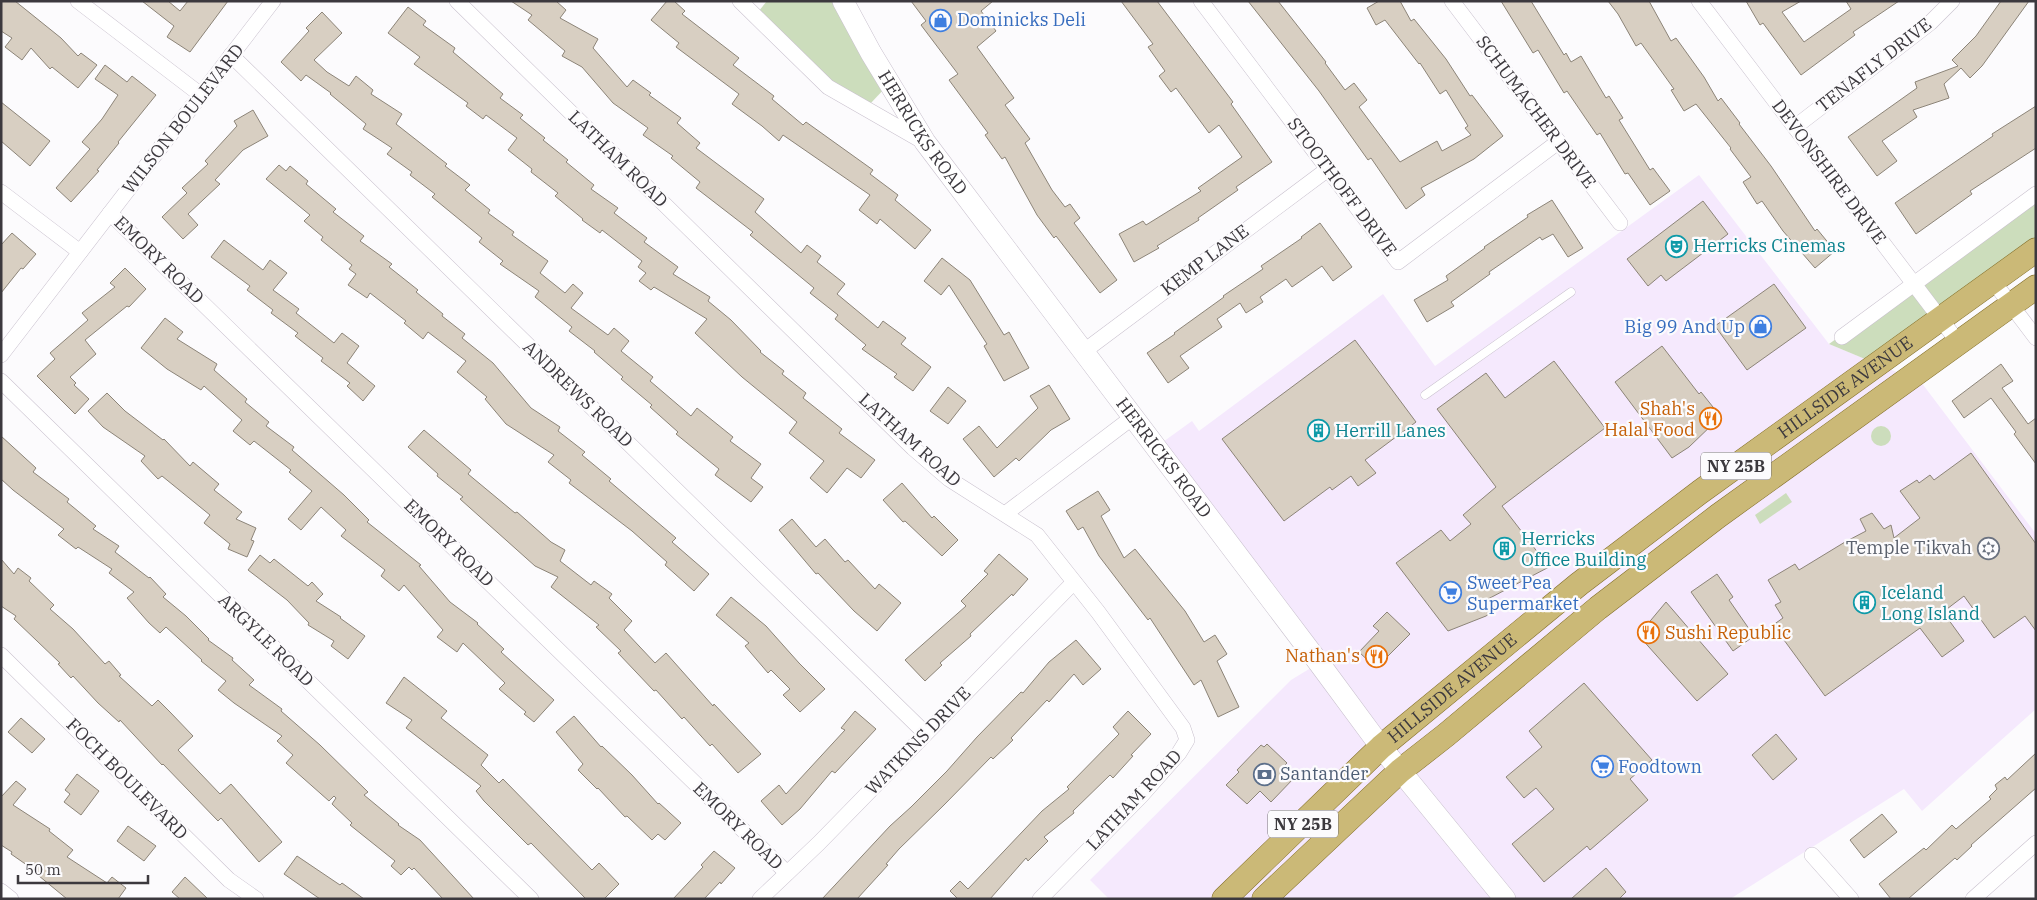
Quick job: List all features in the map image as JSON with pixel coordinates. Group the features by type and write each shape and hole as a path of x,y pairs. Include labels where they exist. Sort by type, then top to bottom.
{"main road":[{"name":"HERRICKS ROAD","path":"843,1 871,53 925,142 1381,748 1504,899"},
{"name":"HILLSIDE AVENUE","path":"1224,899 1381,748 1602,566 1700,492 2036,250"},
{"name":"HILLSIDE AVENUE","path":"1264,899 1400,771 1446,736 1598,608 1718,516 2036,286"}],"street":[{"path":"78,1 201,96"},
{"name":"WILSON BOULEVARD","path":"1,355 273,1"},
{"name":"LATHAM ROAD","path":"457,1 913,448 949,479 1037,535 1183,728 1187,740 1180,753 1141,796 1040,899"},
{"path":"740,1 828,87 925,142"},
{"name":"STOOTHOFF DRIVE","path":"1201,1 1398,262 1558,142"},
{"name":"SCHUMACHER DRIVE","path":"1452,1 1620,223"},
{"name":"DEVONSHIRE DRIVE","path":"1700,1 1958,342"},
{"name":"TENAFLY DRIVE","path":"1795,127 1930,23 1952,1"},
{"name":"ANDREWS ROAD","path":"232,55 925,733"},
{"name":"KEMP LANE","path":"1083,352 1328,169"},
{"path":"1,192 80,252"},
{"path":"1842,337 2036,194"},
{"name":"EMORY ROAD","path":"110,213 787,873"},
{"path":"1993,281 2036,338"},
{"name":"ARGYLE ROAD","path":"1,380 532,899"},
{"path":"1005,514 1132,417"},
{"name":"WATKINS DRIVE","path":"760,899 819,843 1074,582"},
{"name":"FOCH BOULEVARD","path":"1,655 229,880 256,899"},
{"path":"1973,899 2036,843"},
{"path":"1812,855 1851,899"},
{"path":"1,891 11,899"}],"lane":[{"path":"1425,396 1571,292"}],"shaded area":[{"path":"1699,175 1829,344 1921,382 2036,534 2036,709 1922,811 1904,789 1730,899 1109,899 1090,880 1291,680 1319,663 1156,447 1192,421 1199,431 1383,294 1435,366"}],"green space":[{"path":"767,1 837,1 886,87 870,104 831,82 758,12"},
{"path":"2036,194 2036,250 1877,364 1829,344"},
{"path":"1881,426 1888,429 1891,436 1888,443 1881,446 1874,443 1871,436 1874,429"},
{"path":"1786,493 1792,502 1760,524 1755,515"}],"building":[{"path":"1,1 15,1 61,38 78,56 81,53 97,65 78,88 52,67 50,69 31,48 22,60 5,47 12,38 1,31"},
{"path":"142,1 168,1 180,11 188,1 228,1 190,52 167,37 174,26"},
{"path":"511,1 556,1 566,10 560,18 598,39 593,48 627,87 633,80 651,93 649,95 681,118 677,123 700,143 696,148 764,199 755,212 801,253 807,245 821,256 817,262 845,284 837,294 878,328 883,321 906,338 901,344 931,367 913,391 894,377 897,374 862,349 866,345 835,319 838,315 810,293 814,288 750,235 753,232 696,188 700,182 671,158 673,156 643,135 648,128 613,103 582,67 562,56 565,51 528,20 532,15"},
{"path":"667,1 674,1 685,11 682,14 739,58 733,65 774,96 772,99 803,125 806,122 873,170 870,174 898,195 895,200 931,230 915,249 880,219 877,224 859,210 870,195 783,135 779,141 732,104 739,94 676,47 679,43 651,20"},
{"path":"911,1 993,1 981,11 996,31 977,47 1014,98 1005,105 1030,139 1025,143 1052,190 1065,207 1070,204 1080,218 1074,223 1117,280 1100,293 1056,236 1054,238 1037,215 1005,157 1002,159 985,135 988,133 949,80 958,74 921,25 926,21"},
{"path":"1121,1 1157,1 1233,102 1231,104 1272,162 1236,187 1238,190 1198,218 1199,220 1157,246 1159,248 1134,262 1119,234 1143,221 1146,225 1201,191 1198,188 1242,157 1219,125 1209,133 1176,88 1171,92 1159,76 1165,71 1148,47 1153,44"},
{"path":"1248,1 1278,1 1326,62 1345,90 1354,83 1367,100 1359,107 1400,162 1437,141 1442,151 1471,135 1465,128 1468,126 1446,90 1440,94 1420,63 1385,20 1376,25 1367,8 1379,1 1400,1 1411,21 1414,19 1446,59 1470,96 1472,95 1503,136 1474,159 1421,188 1425,195 1406,209 1371,158 1368,160 1319,91"},
{"path":"1501,1 1531,1 1564,55 1566,53 1571,62 1581,56 1606,98 1609,96 1623,118 1619,120 1650,170 1653,168 1670,191 1650,205 1628,173 1625,174 1600,133 1597,135 1567,91 1564,93 1538,50 1533,53"},
{"path":"1608,1 1649,1 1671,41 1676,38 1704,77 1718,101 1721,98 1740,123 1815,231 1817,229 1835,251 1815,268 1783,231 1762,201 1757,204 1743,182 1751,177 1696,104 1684,111 1671,90 1674,89 1641,43 1636,46 1618,14"},
{"path":"1746,1 1801,1 1782,12 1804,42 1851,9 1846,1 1899,1 1853,32 1855,35 1801,75 1763,23 1760,25"},
{"path":"2001,1 2029,1 1982,66 1970,78 1961,68 1944,84 1949,98 1913,110 1917,117 1882,141 1897,161 1877,176 1848,137 1917,88 1915,82 1958,66 1952,60 1976,36"},
{"path":"408,7 426,21 423,25 455,48 453,52 503,94 500,98 523,115 520,118 545,138 543,140 568,160 566,162 594,185 591,189 618,208 614,213 647,238 644,242 678,267 673,274 710,297 708,301 731,320 760,352 784,371 782,374 806,393 803,398 842,429 839,433 875,460 861,478 847,468 827,493 810,478 824,461 789,433 797,422 742,377 695,333 707,319 654,287 651,290 639,281 646,273 638,267 642,261 602,230 600,233 582,220 555,196 558,193 531,172 532,169 508,150 517,138 486,115 483,119 466,106 468,103 414,64 420,57 388,33"},
{"path":"322,12 342,33 314,60 327,72 349,86 356,76 373,90 371,94 402,114 396,124 447,164 445,166 470,185 465,190 490,210 488,213 514,232 512,235 548,261 540,273 565,293 573,284 583,293 571,308 608,335 614,328 629,341 621,351 653,377 650,381 691,416 697,408 733,437 730,441 761,464 751,478 763,487 751,502 715,475 719,469 676,434 678,432 650,407 652,405 621,379 623,377 595,351 569,331 572,327 535,297 539,291 500,264 503,261 479,242 482,238 432,197 435,194 410,175 412,172 387,154 392,148 363,129 366,124 331,93 306,75 301,81 281,62 309,31 306,28"},
{"path":"105,65 127,82 132,76 156,95 97,170 99,171 71,202 56,188 90,149 82,142 102,119 118,95 95,79"},
{"path":"1,102 50,141 30,166 1,141"},
{"path":"2036,106 2036,148 1970,191 1972,194 1916,234 1895,203 1993,136 1992,134"},
{"path":"253,110 268,136 243,150 215,180 220,184 188,214 198,225 183,239 162,217 187,193 182,188 208,164 205,161 237,126 234,121"},
{"path":"279,165 286,171 290,166 308,181 306,184 336,209 333,212 364,236 360,241 392,264 389,267 418,290 416,292 465,334 462,338 493,363 531,408 560,427 558,431 585,452 582,455 611,479 609,481 676,538 672,542 709,574 694,591 665,565 667,562 632,531 569,483 571,480 548,462 554,455 506,424 485,399 487,397 457,372 466,361 428,332 423,339 404,323 406,321 370,293 367,298 348,285 356,274 349,269 352,265 321,240 323,237 304,221 310,215 266,179"},
{"path":"1552,200 1583,248 1568,257 1553,234 1542,240 1540,237 1489,272 1490,274 1451,302 1454,306 1427,322 1414,300 1448,280 1446,276 1528,217 1527,215"},
{"name":"Herricks Cinemas","path":"1703,201 1728,234 1666,281 1661,275 1648,286 1627,259"},
{"path":"1320,223 1352,267 1333,281 1322,266 1292,287 1286,279 1260,297 1263,302 1246,313 1240,303 1217,319 1222,327 1180,356 1189,368 1168,383 1147,353 1175,334 1223,296 1263,269 1261,266 1302,238"},
{"path":"12,233 36,254 23,269 21,268 1,293 1,245"},
{"path":"224,240 263,270 270,260 287,273 273,290 299,309 296,313 334,343 342,333 359,346 347,363 375,386 363,401 347,386 350,383 321,361 323,358 295,336 298,333 271,313 273,310 247,290 250,286 211,257"},
{"path":"942,258 970,280 1004,335 1009,332 1029,368 1004,381 984,346 987,344 949,285 941,295 924,281"},
{"path":"125,268 146,289 129,307 127,306 85,340 96,354 70,377 76,383 74,385 89,399 75,414 37,376 55,359 50,353 88,320 82,313 115,287 110,283"},
{"name":"Big 99 And Up","path":"1774,284 1806,328 1747,370 1715,326"},
{"path":"165,318 183,332 177,339 217,364 214,370 247,399 245,402 269,422 266,426 294,447 292,450 344,495 369,520 367,522 421,565 419,566 450,602 478,623 504,649 501,652 554,700 534,722 524,714 526,712 499,689 505,683 463,643 457,652 437,637 443,630 404,585 399,591 381,576 385,570 341,536 346,530 321,507 301,530 288,519 312,491 289,472 291,470 254,441 250,445 233,431 242,420 204,386 201,390 167,369 141,348"},
{"name":"Herrill Lanes","path":"1355,340 1416,422 1365,460 1376,473 1358,486 1351,476 1332,490 1330,487 1284,521 1222,439"},
{"path":"1662,346 1699,394 1701,392 1717,412 1716,421 1689,447 1672,458 1615,382"},
{"path":"1554,361 1605,428 1502,506 1549,567 1488,599 1496,609 1486,616 1448,631 1396,563 1441,530 1450,541 1471,524 1463,515 1496,487 1437,409 1486,373 1505,398"},
{"path":"2001,364 2013,381 2002,388 2028,424 2036,418 2036,464 2014,434 2016,432 1991,398 1964,418 1952,401"},
{"path":"1049,385 1070,419 1051,430 1019,461 1016,458 994,477 963,439 979,426 997,448 1038,408 1030,396"},
{"path":"948,387 966,401 948,424 930,411"},
{"path":"107,393 125,411 164,439 190,466 193,462 219,484 214,490 242,512 236,519 256,528 251,540 254,541 247,557 228,549 230,544 204,523 210,515 162,476 158,479 141,461 145,456 103,427 88,411"},
{"path":"424,430 471,470 468,474 515,513 517,512 551,542 565,550 560,561 591,585 594,581 612,594 609,598 632,621 624,630 655,663 666,653 713,706 714,704 761,754 738,773 712,744 710,746 684,717 682,719 656,690 654,691 618,653 621,651 596,627 599,625 551,587 558,577 535,566 460,499 463,497 437,476 438,474 408,447"},
{"path":"1,436 36,468 33,472 69,499 67,502 96,526 93,529 119,546 115,552 150,577 166,594 163,597 186,616 208,640 233,658 232,660 254,680 249,685 282,709 281,711 320,745 368,792 364,795 398,825 420,840 474,899 443,899 414,868 412,870 409,867 401,875 391,866 395,861 350,825 352,823 332,804 336,798 334,796 329,801 286,763 293,755 277,741 282,736 218,690 226,681 201,661 166,627 160,633 149,623 127,598 134,592 109,573 112,569 78,547 76,549 58,535 64,529 1,479"},
{"path":"1971,453 2036,544 2036,631 2025,616 1994,638 1964,596 1943,612 1964,641 1942,657 1920,628 1825,696 1773,625 1783,618 1775,605 1781,602 1768,580 1795,564 1799,570 1866,531 1860,519 1872,513 1884,529 1891,525 1894,538 1920,518 1900,491 1917,480 1919,483 1930,475 1934,480"},
{"path":"902,483 932,518 934,516 958,540 942,556 905,521 903,522 883,500"},
{"path":"1098,491 1110,510 1101,516 1124,558 1135,549 1185,611 1204,642 1215,635 1227,654 1217,661 1239,707 1218,717 1201,680 1194,685 1150,618 1148,620 1099,556 1083,527 1078,530 1066,511"},
{"path":"792,519 816,547 825,539 845,562 848,560 875,589 879,584 901,603 877,631 854,611 818,573 816,574 779,530"},
{"path":"999,554 1028,579 1013,596 1012,594 970,634 971,636 940,663 942,665 925,681 905,660 966,606 961,601 988,574 984,571"},
{"path":"260,555 270,563 274,559 308,586 312,582 323,594 316,601 341,617 365,636 348,659 331,646 334,641 308,625 309,623 287,600 248,570"},
{"path":"1,559 14,574 18,568 31,578 29,581 54,605 50,609 73,629 105,664 109,661 121,675 119,676 152,706 158,700 170,712 193,736 178,750 220,794 231,784 282,842 259,862 221,818 218,821 120,720 119,722 98,703 73,676 71,678 58,664 60,663 14,619 16,616 1,606"},
{"path":"1717,574 1733,597 1729,600 1754,636 1733,651 1691,592"},
{"path":"731,597 766,626 825,689 800,712 783,695 790,689 771,670 768,673 745,646 749,643 716,615"},
{"path":"1666,602 1728,674 1697,701 1640,637 1641,632"},
{"path":"1387,612 1410,634 1376,668 1359,652 1379,631 1373,626"},
{"path":"1076,640 1101,669 1083,685 1074,674 1049,702 1047,700 1011,738 1013,740 993,759 991,757 899,849 886,864 888,865 857,899 822,899 890,826 947,771 1021,692 1023,693 1049,662"},
{"path":"404,677 447,711 441,718 488,755 481,765 499,783 503,779 592,870 599,863 619,884 604,899 586,899 531,843 528,845 484,801 476,791 481,786 406,728 412,720 386,703"},
{"name":"Foodtown","path":"1584,683 1652,760 1630,779 1648,800 1590,850 1587,846 1544,882 1512,844 1554,809 1536,788 1524,798 1506,777 1542,747 1529,731"},
{"path":"855,711 876,729 835,773 832,771 800,809 782,825 761,801 779,785 786,794 845,730 841,728"},
{"path":"1128,711 1151,734 1131,755 1133,756 1113,778 1110,775 1073,811 1074,813 1044,837 1048,841 1028,861 1026,858 990,899 958,899 950,891 960,881 968,889 1042,811 1069,789 1067,787 1119,734 1113,727"},
{"path":"574,716 601,747 632,775 658,804 681,823 665,840 658,834 652,840 627,816 625,817 578,770 583,764 556,732"},
{"path":"21,718 45,739 32,753 8,732"},
{"path":"1776,734 1797,759 1773,780 1752,755"},
{"name":"Santander","path":"1267,744 1287,763 1284,766 1295,777 1271,802 1260,791 1247,804 1226,785 1239,772 1237,770 1261,745 1264,747"},
{"path":"2036,753 2036,788 1971,845 1957,860 1955,858 1908,899 1891,899 1879,884 1924,848 1926,850 1952,825 1956,829 1991,799 1989,797 1997,789 1995,785 2005,777 2007,780"},
{"path":"77,774 99,791 81,815 64,802 70,794 65,790"},
{"path":"16,781 26,789 13,805 50,829 49,831 73,850 67,857 107,883 112,877 126,888 118,899 67,899 34,870 11,854 12,852 1,845 1,797"},
{"path":"1882,814 1897,832 1864,858 1850,840"},
{"path":"128,826 156,846 144,861 117,841"},
{"path":"714,851 735,868 704,899 673,899 703,867 701,865"},
{"path":"297,856 340,885 342,883 364,899 320,899 284,874"},
{"path":"1606,868 1626,892 1619,899 1571,899"},
{"path":"185,877 208,899 180,899 172,892"}],"place":[{"name":"Dominicks Deli","path":"941,20"},
{"name":"Herricks Cinemas","path":"1677,246"},
{"name":"Big 99 And Up","path":"1761,327"},
{"name":"Shah's Halal Food","path":"1711,419"},
{"name":"Herrill Lanes","path":"1319,431"},
{"name":"Temple Tikvah","path":"1988,548"},
{"name":"Herricks Office Building","path":"1505,549"},
{"name":"Sweet Pea Supermarket","path":"1451,593"},
{"name":"Iceland Long Island","path":"1865,603"},
{"name":"Sushi Republic","path":"1649,633"},
{"name":"Nathan's","path":"1376,656"},
{"name":"Foodtown","path":"1602,767"},
{"name":"Santander","path":"1264,774"}]}
